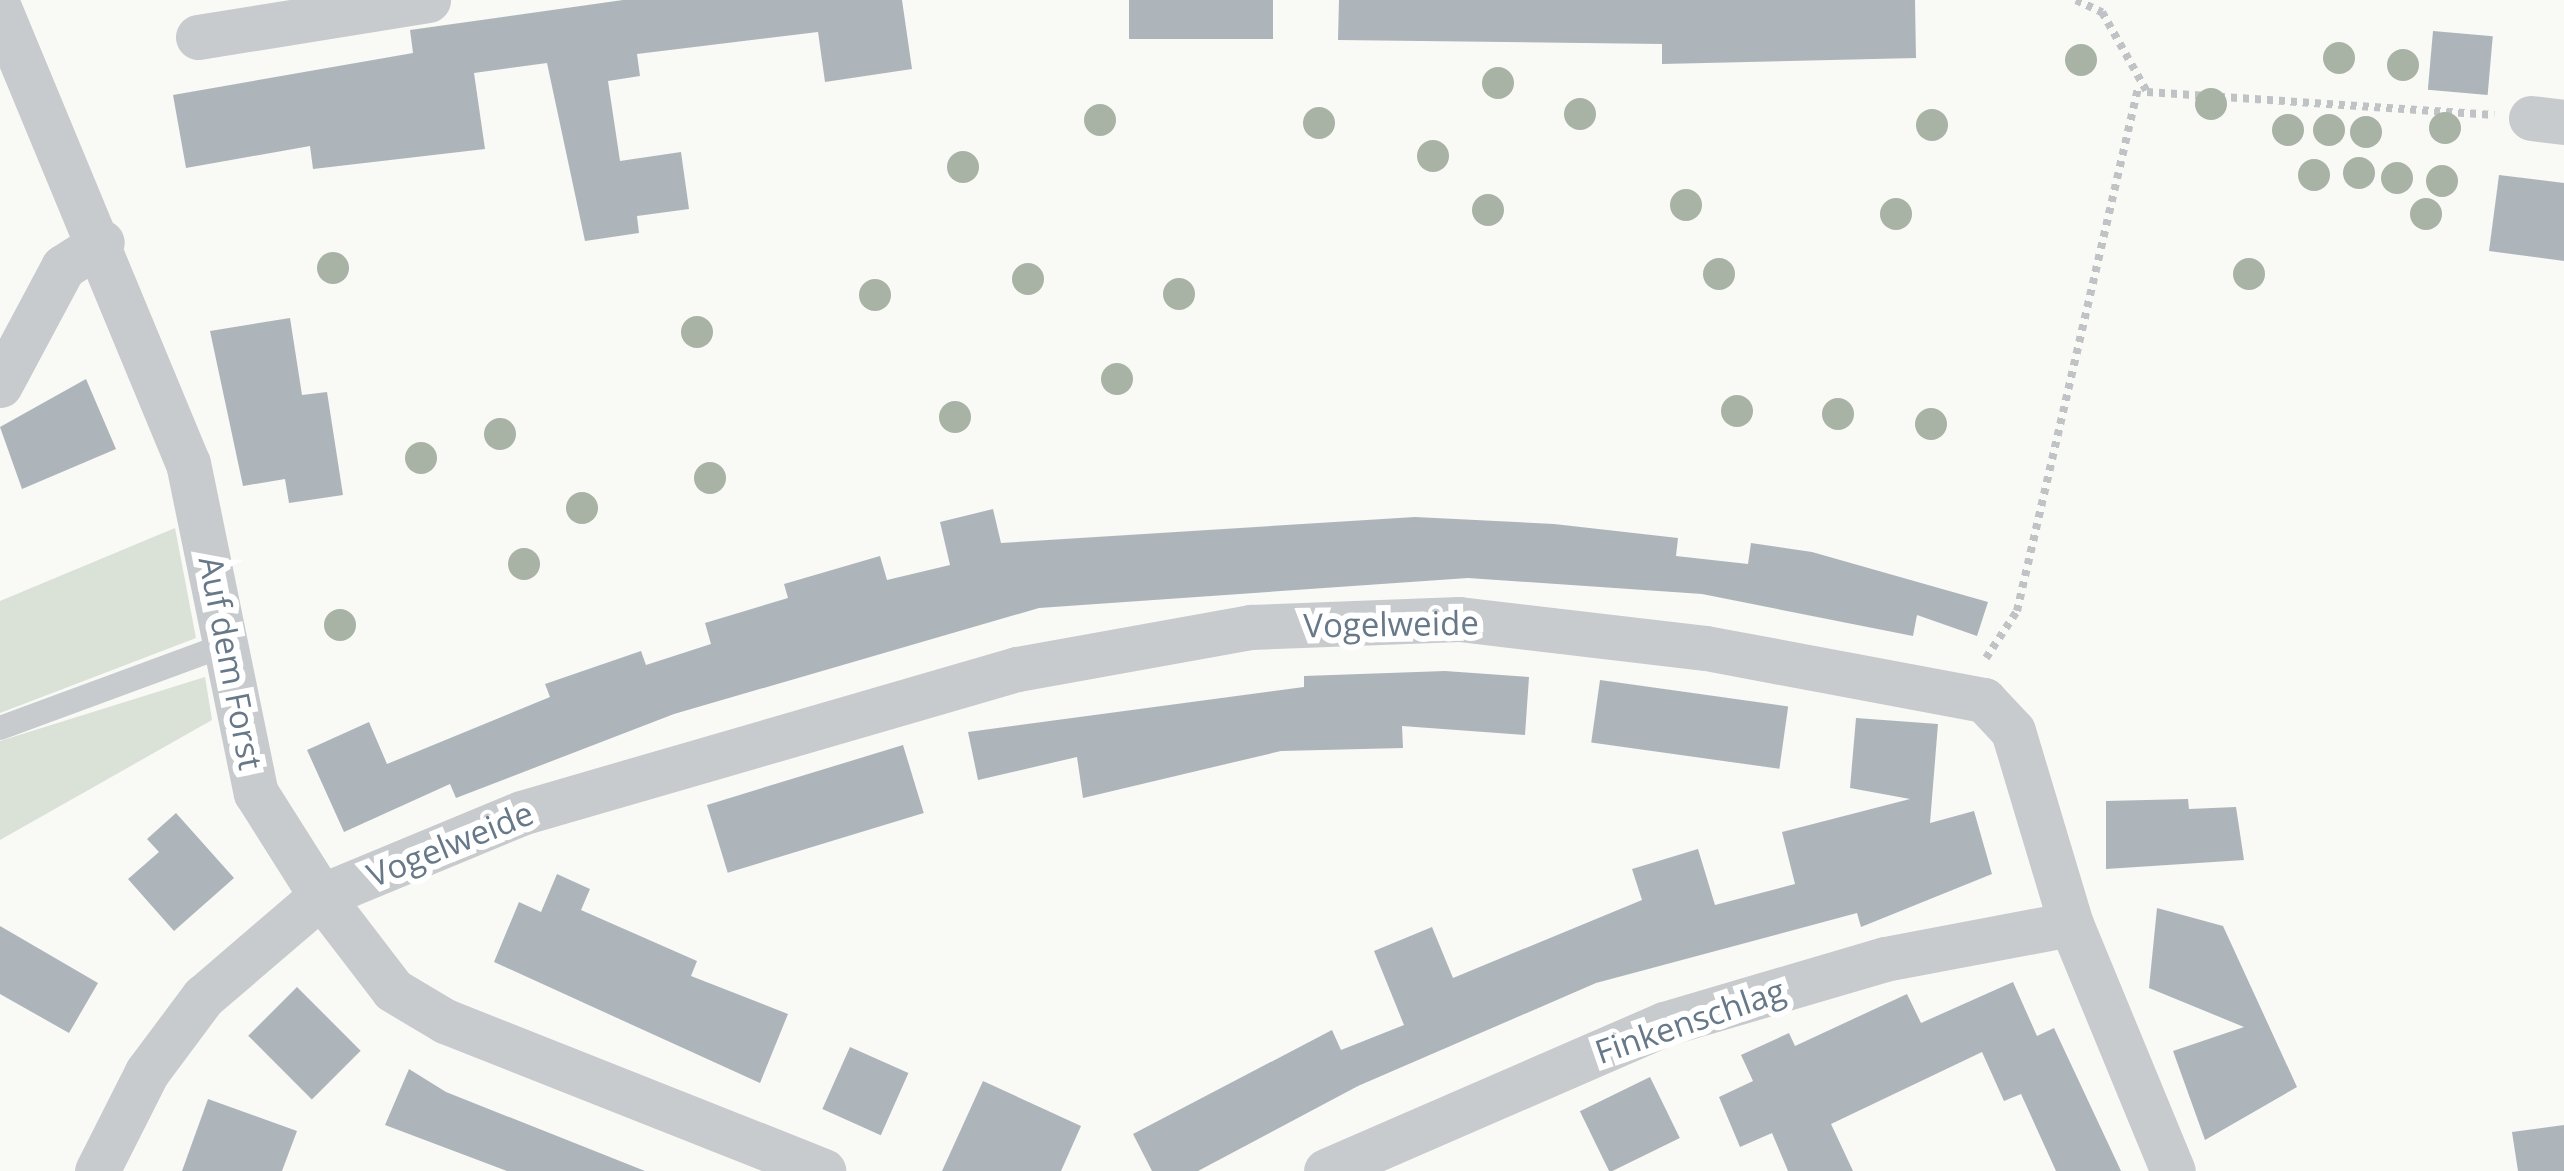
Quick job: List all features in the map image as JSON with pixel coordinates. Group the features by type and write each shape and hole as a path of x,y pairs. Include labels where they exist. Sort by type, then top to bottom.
{"street":[{"path":"198,37 428,0"},
{"name":"Auf dem Forst","path":"0,10 102,242 188,463 256,793 321,896 393,989 445,1021 823,1171"},
{"path":"0,385 63,267 102,242"},
{"name":"Vogelweide","path":"98,1171 147,1072 203,998 321,896 521,813 784,729 1017,669 1251,627 1460,619 1962,694 2013,731 2071,924 2173,1171"},
{"name":"Finkenschlag","path":"1335,1170 1664,1024 1885,959 2071,924"}],"lane":[{"path":"0,728 228,644"}],"path":[{"path":"1962,694 2017,611 2138,88 2102,12 2076,0"},
{"path":"2138,88 2548,120"}],"shaded area":[{"path":"175,528 196,638 0,713 0,601"},
{"path":"205,677 212,720 0,840 0,741"}],"building":[{"path":"623,0 902,0 912,69 825,82 818,32 637,54 640,76 608,81 620,161 681,152 689,209 637,216 639,233 585,241 547,63 474,73 485,149 313,169 310,146 186,168 173,95 413,53 410,30"},
{"path":"1129,0 1273,0 1273,39 1129,39"},
{"path":"1339,0 1915,0 1916,58 1662,64 1662,44 1338,40"},
{"path":"2433,31 2493,36 2488,95 2428,90"},
{"path":"2499,175 2564,183 2564,261 2489,251"},
{"path":"290,318 302,395 327,392 343,495 289,503 285,479 243,486 210,331"},
{"path":"86,379 116,449 22,489 0,427"},
{"path":"993,509 1001,543 1415,517 1554,524 1678,538 1676,556 1748,564 1751,543 1812,552 1988,602 1977,636 1917,615 1913,636 1702,594 1468,578 1039,608 674,714 456,798 450,784 344,832 307,750 369,722 387,764 550,697 545,684 641,651 646,665 711,644 705,623 788,598 784,584 880,556 887,580 950,565 940,522"},
{"path":"1445,671 1529,677 1525,735 1402,726 1403,748 1281,751 1083,798 1077,757 978,780 968,732 1304,687 1304,676"},
{"path":"1600,680 1788,706 1779,769 1591,742"},
{"path":"1856,718 1938,724 1930,823 1974,811 1992,874 1861,927 1857,913 1596,983 1358,1086 1198,1171 1152,1171 1133,1134 1332,1030 1341,1050 1404,1025 1374,951 1432,927 1453,978 1642,900 1632,869 1698,849 1715,905 1795,884 1782,832 1910,799 1850,788"},
{"path":"903,745 924,813 728,873 707,805"},
{"path":"2188,799 2189,809 2236,807 2244,860 2106,869 2106,801"},
{"path":"176,813 234,878 174,931 128,879 159,852 147,839"},
{"path":"557,874 590,889 581,910 697,961 691,976 788,1014 760,1083 494,962 519,902 541,912"},
{"path":"2157,908 2223,926 2297,1087 2205,1140 2173,1051 2244,1027 2149,988"},
{"path":"0,926 98,983 69,1033 0,994"},
{"path":"2013,982 2037,1036 2054,1028 2121,1171 2056,1171 2021,1094 2004,1101 1982,1052 1831,1124 1853,1171 1788,1171 1772,1133 1740,1147 1719,1097 1753,1081 1741,1055 1789,1033 1795,1046 1907,994 1921,1023"},
{"path":"297,987 361,1051 312,1099 248,1036"},
{"path":"850,1047 908,1073 881,1135 822,1109"},
{"path":"409,1069 446,1092 645,1171 507,1171 385,1125"},
{"path":"1650,1077 1680,1138 1609,1171 1580,1111"},
{"path":"983,1081 1081,1126 1061,1171 942,1171"},
{"path":"208,1099 297,1131 282,1171 182,1171"},
{"path":"2564,1125 2564,1171 2518,1171 2512,1132"}]}
